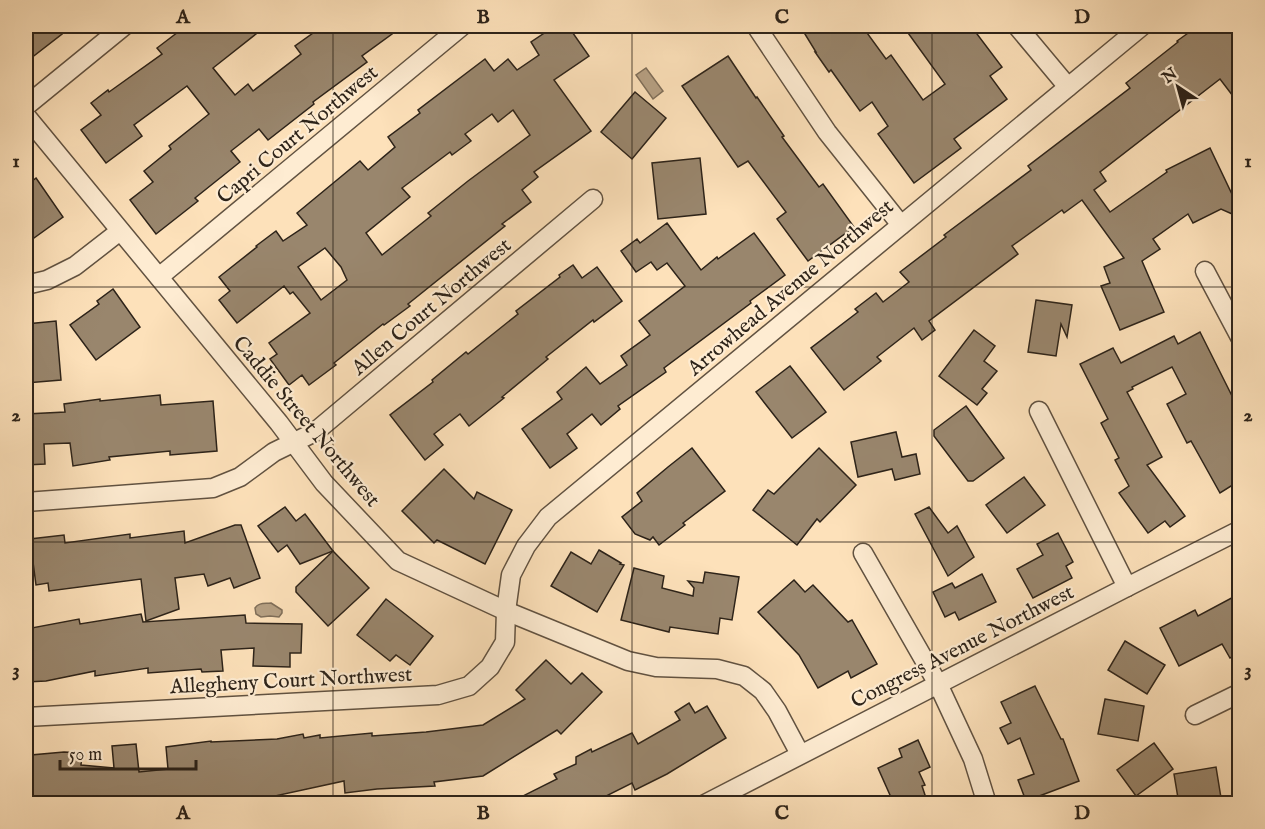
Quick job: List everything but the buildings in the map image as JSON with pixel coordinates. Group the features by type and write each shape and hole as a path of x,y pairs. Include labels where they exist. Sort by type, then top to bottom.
{"street":[{"path":"26,106 124,26"},
{"name":"Capri Court Northwest","path":"159,277 462,26"},
{"path":"756,26 827,132 901,225"},
{"path":"1017,26 1068,87"},
{"name":"Arrowhead Avenue Northwest","path":"506,611 511,575 526,546 548,517 1142,26"},
{"name":"Caddie Street Northwest","path":"26,116 294,442 324,483 398,561 506,611 628,661 656,667 717,669 744,676 763,691 801,754"},
{"name":"Allen Court Northwest","path":"26,502 213,488 240,477 274,452 315,432 593,199"},
{"path":"26,285 47,280 75,266 120,231"},
{"path":"1205,271 1239,337"},
{"path":"1039,411 1127,587"},
{"name":"Congress Avenue Northwest","path":"714,801 801,754 1239,530"},
{"path":"863,553 938,684 973,759 987,804"},
{"name":"Allegheny Court Northwest","path":"26,717 438,695 469,686 490,667 505,642 506,611"},
{"path":"1195,715 1239,693"}],"shaded area":[{"path":"646,68 663,91 653,99 636,75"},
{"path":"271,603 282,610 279,617 261,617 256,614 257,606"}]}
